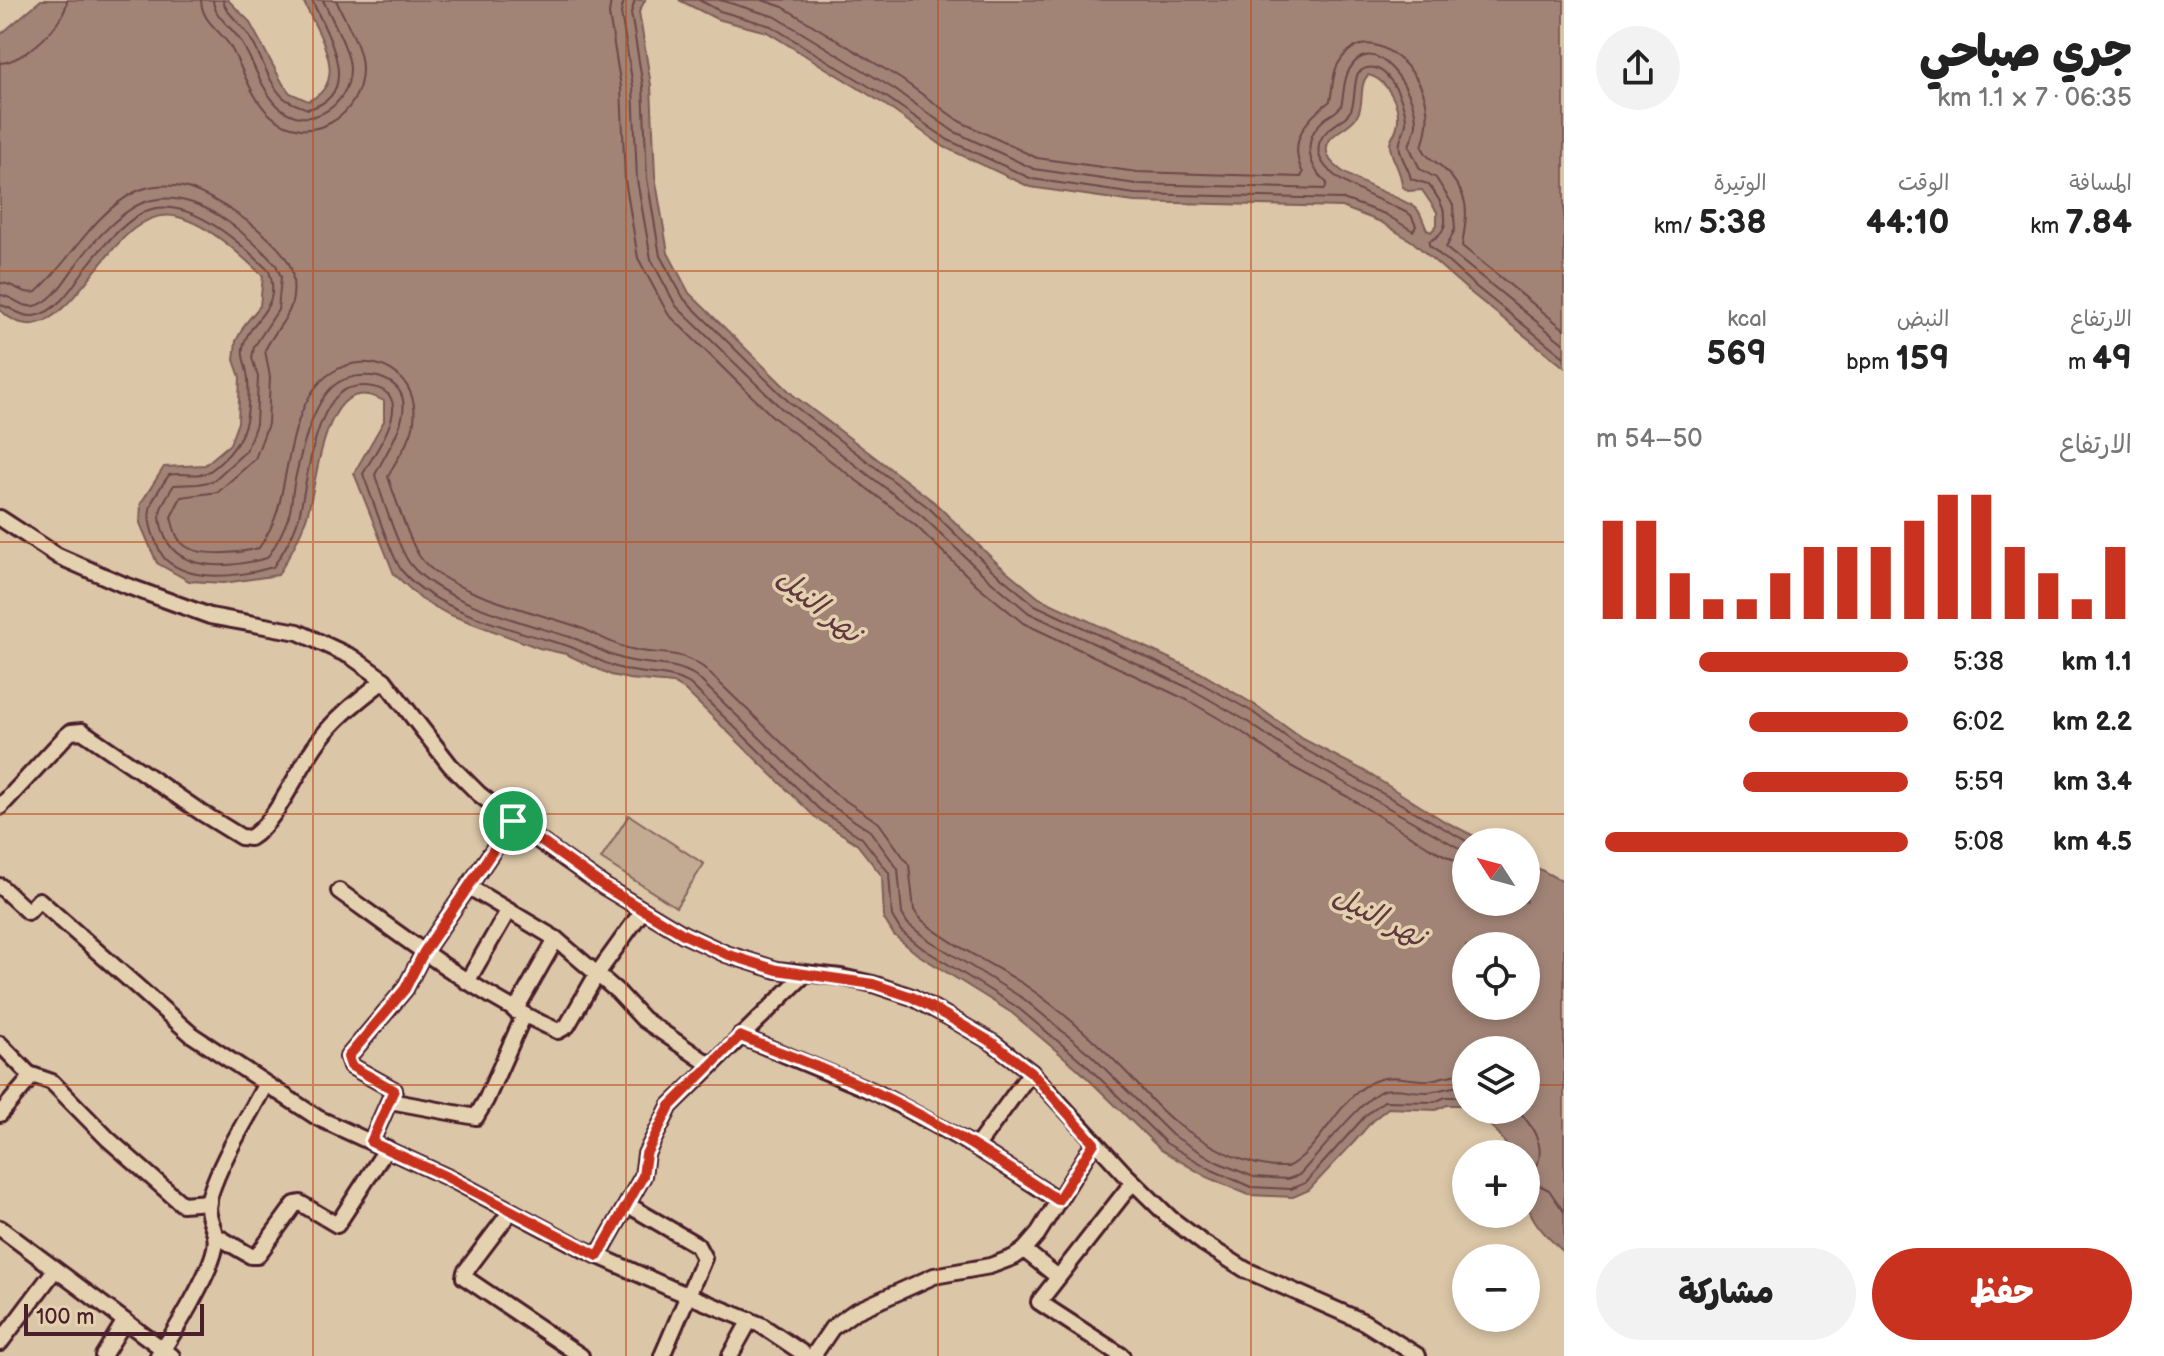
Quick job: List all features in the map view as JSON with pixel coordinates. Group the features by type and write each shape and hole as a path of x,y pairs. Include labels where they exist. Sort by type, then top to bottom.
{"street":[{"path":"0,518 58,556 122,584 210,616 298,632 352,657 384,680 450,765 479,794 592,878 683,934 726,954 777,970 873,984 912,997 993,1043 1031,1072 1094,1143 1170,1218 1235,1264 1364,1322 1418,1356"},
{"path":"0,807 65,737 71,732 82,731 202,813 241,837 250,838 257,834 284,797 322,736 342,714 384,680"},
{"path":"371,1142 394,1090 351,1066 348,1057 405,989 424,952 513,821"},
{"path":"0,886 28,912 39,900 192,1035 265,1085 332,1125 387,1148 598,1256 750,1320 810,1356 832,1328 854,1312 934,1276 990,1266 1024,1250 1037,1235 1094,1143"},
{"path":"469,887 556,939 643,1019 710,1065"},
{"path":"339,891 467,982 558,1031 563,1030 597,974 643,910"},
{"path":"467,982 508,911"},
{"path":"390,1101 476,1117 486,1100 520,1013 556,939"},
{"path":"598,1256 643,1176 646,1154 670,1106 804,975"},
{"path":"740,1036 877,1093 976,1147 1058,1200"},
{"path":"0,1044 29,1074 52,1082 108,1139 182,1204 209,1202"},
{"path":"976,1147 1031,1072"},
{"path":"0,1114 28,1081 29,1074"},
{"path":"0,1228 164,1354 215,1248 215,1235 206,1209 228,1149 265,1085"},
{"path":"215,1235 251,1256 257,1256 295,1204 300,1203 337,1225 387,1148"},
{"path":"1122,1356 1039,1302 1133,1182"},
{"path":"628,1205 697,1245 704,1258 662,1356"},
{"path":"511,1211 464,1277 581,1356"},
{"path":"1024,1250 1058,1277"},
{"path":"0,1343 54,1271"},
{"path":"730,1356 750,1320"},
{"path":"103,1356 124,1322"}],"shaded area":[{"path":"629,815 704,864 676,907 601,859"}],"water":[{"name":"نهر النيل","path":"41,0 228,0 249,21 290,93 308,101 321,92 328,81 330,68 322,40 303,0 645,0 639,12 651,85 655,176 668,253 689,293 793,395 934,502 997,563 1039,598 1201,673 1255,705 1303,739 1363,770 1458,828 1452,828 1452,916 1540,916 1540,869 1564,882 1564,1252 1539,1228 1540,1140 1503,1140 1489,1124 1540,1124 1540,1036 1452,1036 1452,1105 1436,1110 1388,1108 1372,1121 1309,1190 1293,1197 1249,1195 1209,1178 1161,1150 1078,1069 1012,1013 917,954 894,935 884,919 882,876 856,843 815,817 685,690 673,683 611,675 566,654 539,648 448,614 421,599 394,574 354,473 384,421 384,401 363,394 347,400 335,414 326,434 306,519 278,575 224,583 189,581 157,563 140,523 141,503 164,467 205,465 230,444 238,422 240,377 234,360 236,341 260,306 263,276 201,226 178,217 153,218 130,232 67,304 46,320 24,324 0,310 0,35"},
{"path":"679,0 1564,0 1564,367 1413,242 1381,222 1342,207 1134,202 1030,187 944,147 884,104 767,32 717,19","holes":["1368,75 1387,88 1395,103 1398,119 1390,149 1402,186 1408,191 1422,190 1437,212 1437,225 1431,232 1416,208 1344,173 1327,152 1332,137 1357,116 1365,79"]}],"route":[{"path":"513,821 605,887 683,934 726,954 777,970 873,984 912,997 947,1016 993,1043 1031,1072 1094,1143 1058,1200 976,1147 900,1104 740,1036 670,1106 646,1154 643,1176 598,1256 447,1177 371,1142 394,1090 351,1066 348,1057 405,989 424,952 513,821"}]}
